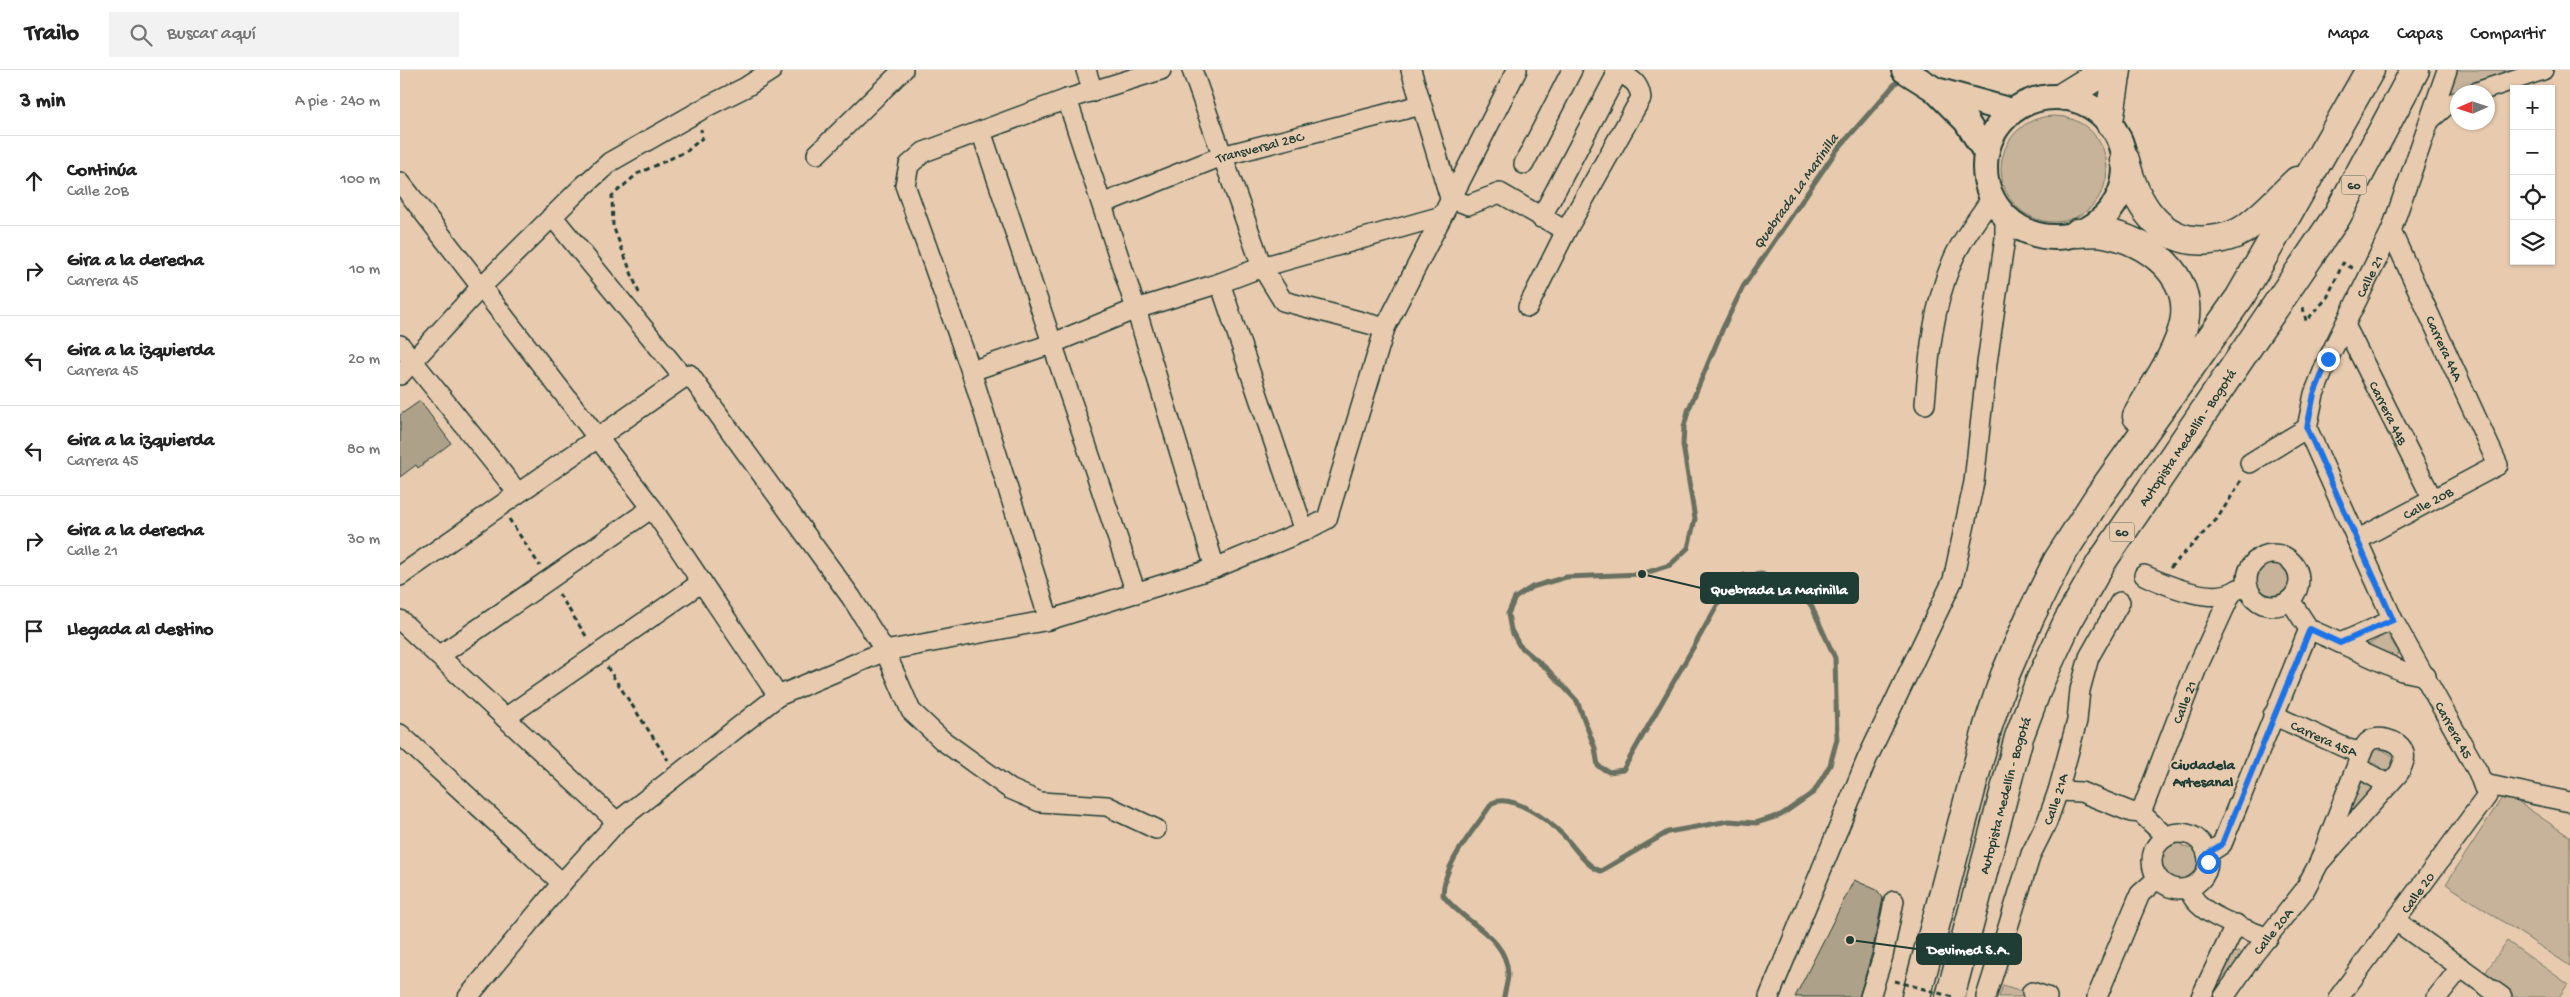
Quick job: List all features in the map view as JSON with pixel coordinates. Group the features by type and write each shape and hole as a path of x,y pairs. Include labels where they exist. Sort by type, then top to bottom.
{"highway":[{"path":"2064,96 2106,70"},
{"path":"2109,121 2117,70"},
{"path":"1905,989 2005,675 2030,617 2058,560 2099,496 2240,297 2370,70"},
{"name":"Autopista Medellín - Bogotá","path":"1951,997 2019,737 2040,681 2068,621 2102,563 2337,216 2415,70"},
{"path":"2125,160 2130,182 2149,215 2160,226 2179,237 2204,241 2229,237 2254,222 2320,159"},
{"path":"2078,233 2103,232 2119,236 2154,252 2174,275 2186,305 2180,338 2132,423 2099,496"}],"main road":[{"path":"1919,80 2012,111"},
{"path":"1919,80 1966,121 1986,152"},
{"path":"2064,96 2096,109 2109,121 2120,139 2125,160 2124,181 2118,198 2108,213 2094,226 2078,233 2058,237 2039,235 2021,228 2005,216 1992,197 1986,175 1986,152 2000,123 2012,111 2028,102 2045,97 2064,96"}],"street":[{"path":"406,368 480,288 552,216 610,162 708,106 746,87 772,70"},
{"path":"817,154 903,70"},
{"path":"1086,70 1093,92"},
{"path":"1049,620 971,371 905,185 910,165 924,152 1067,100 1161,70"},
{"path":"1192,70 1262,266 1283,301 1385,328"},
{"path":"1412,70 1450,198"},
{"path":"468,997 562,884 617,822 778,696 885,652 1049,620 1215,568 1304,531 1327,519 1385,328 1517,70"},
{"path":"1524,164 1572,70"},
{"name":"Calle 21","path":"2307,428 2314,394 2345,325 2392,231 2427,123 2447,70"},
{"path":"2495,86 2543,70"},
{"path":"1528,307 1566,232 1641,98 1640,88 1634,80 1617,71 1541,218"},
{"path":"1067,100 1136,309 1215,568"},
{"path":"2427,123 2450,104"},
{"name":"Transversal 28C","path":"1102,204 1222,156 1421,105"},
{"path":"981,132 1050,344 1136,593"},
{"path":"400,182 480,288 652,508 778,696"},
{"path":"1450,198 1468,204 1500,193 1566,232"},
{"path":"1925,404 1928,359 1938,302 1953,260 1992,197"},
{"path":"552,216 684,378"},
{"path":"971,371 1050,344 1136,309 1220,283 1262,266 1442,216"},
{"path":"1769,997 1867,759 1953,580 1974,482 1987,363 2005,238 2005,216"},
{"name":"Carrera 44A","path":"2392,231 2498,464"},
{"path":"1220,283 1304,531"},
{"name":"Carrera 44B","path":"2345,325 2432,498"},
{"path":"400,345 406,368 518,493"},
{"path":"400,576 689,374 851,596 885,652 911,711 942,740 1010,790 1040,802 1107,806 1156,829"},
{"path":"2250,462 2307,428"},
{"name":"Carrera 45","path":"2307,428 2393,620 2426,676 2484,784"},
{"name":"Calle 20B","path":"2357,540 2498,464"},
{"path":"439,656 652,508"},
{"path":"2144,575 2173,588 2215,596 2231,594 2247,582 2252,565 2266,555 2283,556 2291,561 2299,576 2299,585 2290,600 2275,606 2267,606 2253,597 2247,582"},
{"path":"505,718 702,582"},
{"name":"Calle 21","path":"2140,813 2196,670 2231,594"},
{"path":"2290,600 2310,629 2402,670 2426,676"},
{"name":"Calle 21A","path":"1986,997 2031,854 2047,822 2058,791 2077,721 2080,690 2089,657 2120,602"},
{"path":"400,620 617,822"},
{"path":"2340,643 2393,620"},
{"path":"2207,854 2222,844 2310,629"},
{"name":"Carrera 45A","path":"2274,715 2348,749 2359,760 2393,778 2404,761 2403,750 2397,744 2388,740 2374,738 2368,742 2359,760"},
{"path":"400,734 562,884"},
{"name":"Calle 20A","path":"2224,997 2304,891 2319,863 2359,760"},
{"name":"Calle 20A","path":"2319,863 2393,778"},
{"path":"2484,784 2570,802"},
{"name":"Calle 20","path":"2339,997 2487,796 2484,784"},
{"path":"2058,791 2080,792 2131,812 2140,813 2166,837"},
{"path":"2173,834 2187,834 2200,841 2207,854 2207,871 2203,878 2189,888 2172,888 2158,878 2152,863 2156,848 2166,837 2173,834"},
{"path":"2097,997 2140,894 2158,878"},
{"path":"2189,888 2191,897 2201,909 2268,938"},
{"path":"1870,997 1882,956 1894,901"},
{"path":"2396,921 2502,997"},
{"path":"2201,997 2236,924"},
{"path":"2437,997 2461,967"}],"path":[{"path":"642,299 613,226 612,196 637,174 687,151 702,138 701,126 708,106"},
{"path":"2296,302 2303,307 2306,320 2327,298 2342,263 2356,270"},
{"path":"2144,575 2167,571 2206,531 2224,510 2241,484 2250,462"},
{"path":"1905,989 1951,997"}],"shaded area":[{"path":"2454,70 2521,70 2483,79 2468,85 2451,85"},
{"path":"2054,116 2074,120 2092,131 2103,149 2107,169 2103,189 2092,207 2074,218 2054,222 2034,218 2016,207 2005,189 2001,169 2005,149 2016,131 2034,120"},
{"path":"2272,563 2284,568 2289,580 2284,592 2272,597 2260,592 2255,580 2260,568"},
{"path":"2387,633 2399,653 2393,658 2368,645"},
{"path":"2378,747 2396,758 2390,772 2381,769 2377,764 2371,764 2367,759 2370,749"},
{"path":"2361,781 2373,790 2344,827 2339,822"},
{"path":"2505,793 2570,837 2570,966 2446,884"},
{"path":"2181,843 2183,847 2194,849 2199,857 2199,866 2196,868 2191,880 2177,883 2167,875 2163,876 2160,861 2165,858 2164,850 2172,844"},
{"path":"2507,941 2568,984 2559,997 2514,997 2483,976"},
{"path":"2239,952 2245,956 2214,997 2208,997 2233,953"},
{"path":"2003,985 2041,997 1999,997"}],"building":[{"path":"420,401 451,443 418,468 416,465 400,477 400,415"},
{"path":"1854,880 1877,890 1883,898 1872,953 1859,997 1795,997"}],"waterway":[{"name":"Quebrada La Marinilla","path":"1504,997 1508,974 1506,961 1500,949 1492,939 1461,914 1443,895 1445,882 1454,858 1492,803 1500,801 1509,802 1519,805 1539,816 1563,835 1585,861 1601,871 1668,832 1729,821 1756,823 1781,815 1814,792 1830,765 1837,739 1835,658 1811,605 1799,592 1762,574 1744,575 1735,580 1725,592 1623,770 1609,772 1598,766 1595,748 1577,701 1548,670 1519,645 1511,630 1508,614 1515,598 1532,587 1566,577 1642,574 1670,565 1688,548 1695,519 1683,445 1684,427 1688,411 1723,328 1743,287 1836,151 1902,76"}],"place":[{"name":"Quebrada La Marinilla","path":"1642,574"},
{"name":"Devimed S.A.","path":"1850,940"}],"district":[{"name":"Ciudadela Artesanal","path":"2203,772"}],"route":[{"path":"2208,862 2207,854 2222,844 2310,629 2340,643 2393,620 2307,428 2314,394 2328,359"}]}
